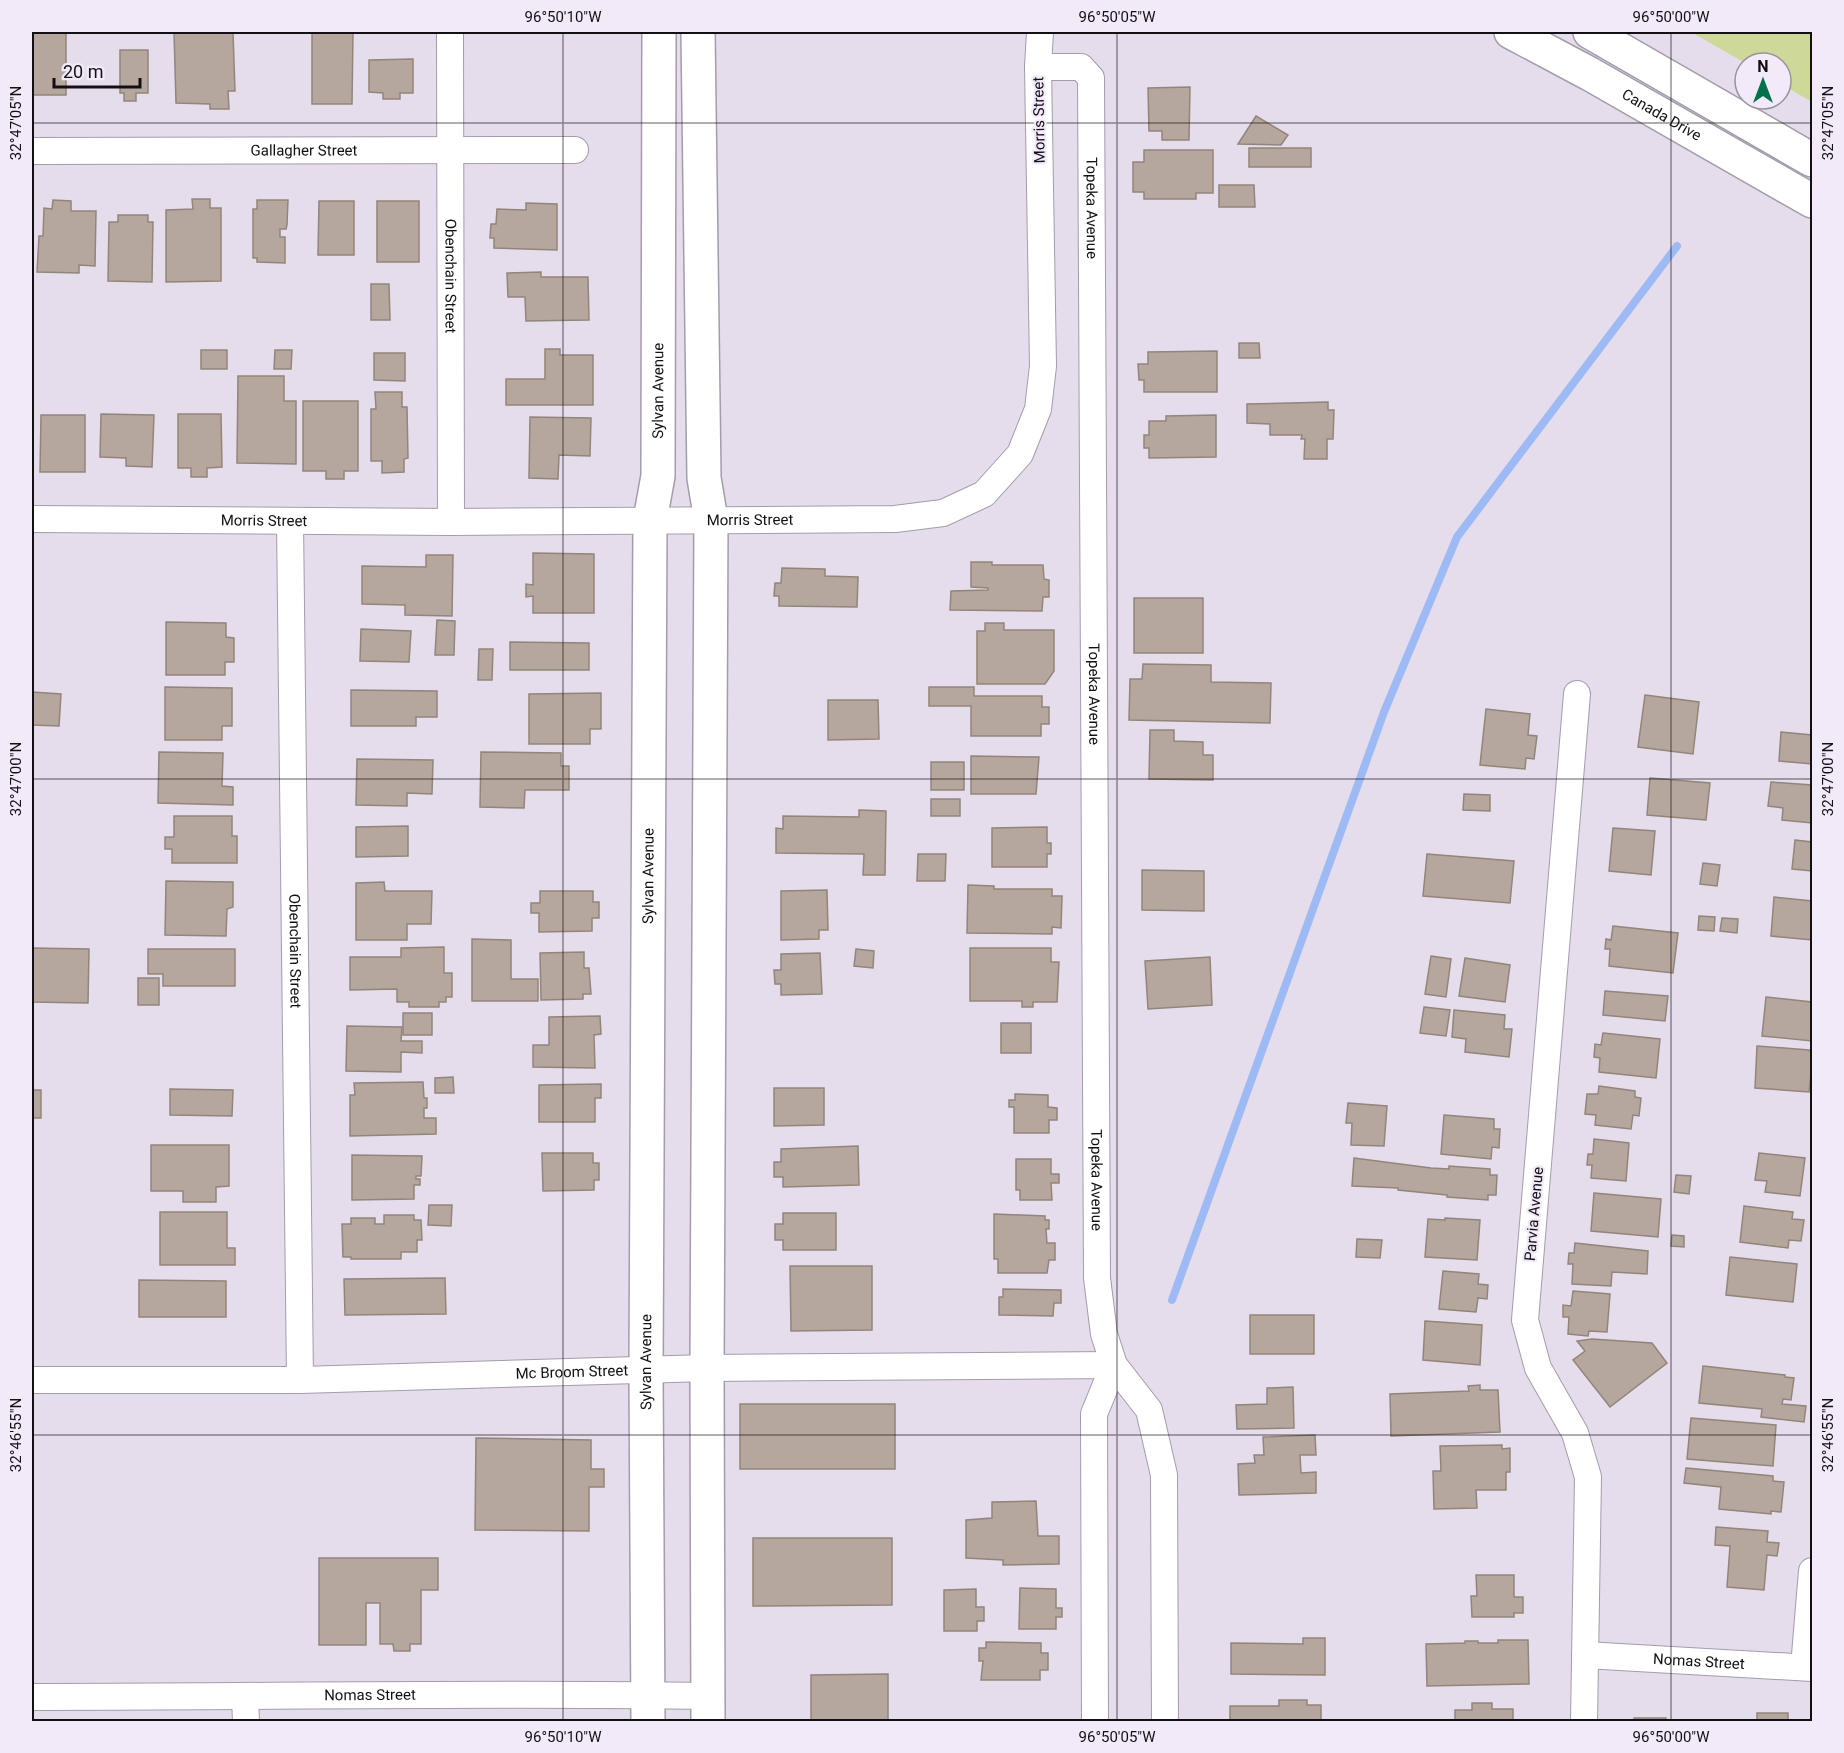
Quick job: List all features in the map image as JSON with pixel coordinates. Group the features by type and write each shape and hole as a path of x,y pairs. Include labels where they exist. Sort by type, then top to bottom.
{"main road":[{"name":"Sylvan Avenue","path":"648,1708 646,1371 650,520 658,476 659,32"},
{"path":"698,32 704,478 711,520 707,1368 709,1709"},
{"name":"Canada Drive","path":"1512,32 1810,194"},
{"path":"1590,32 1812,160"}],"street":[{"name":"Obenchain Street","path":"450,32 451,522"},
{"name":"Morris Street","path":"32,519 451,522 895,519 943,513 984,494 1020,454 1038,409 1043,366 1038,67 1040,32"},
{"name":"Topeka Avenue","path":"1038,67 1081,67 1091,78 1097,1278 1104,1334 1114,1365 1149,1410 1164,1475 1165,1722"},
{"name":"Gallagher Street","path":"32,151 575,150"},
{"name":"Obenchain Street","path":"290,521 300,1380"},
{"name":"Parvia Avenue","path":"1577,694 1525,1320 1538,1368 1575,1433 1588,1477 1584,1722"},
{"name":"Mc Broom Street","path":"32,1380 300,1380 707,1368 1114,1365"},
{"path":"1095,1722 1094,1414 1114,1365"},
{"path":"1808,1667 1812,1571"},
{"name":"Nomas Street","path":"1586,1655 1808,1667"},
{"name":"Nomas Street","path":"32,1697 245,1709 515,1694 648,1708 709,1709"}],"green space":[{"path":"1691,32 1812,32 1812,102 1793,91 1793,51 1733,51 1733,56"}],"building":[{"path":"33,32 66,32 66,95 33,95"},
{"path":"174,32 233,33 235,91 228,91 229,109 210,109 210,104 176,103"},
{"path":"312,32 353,32 352,104 312,104"},
{"path":"120,50 148,50 148,93 136,93 136,101 124,101 124,93 120,93"},
{"path":"413,59 413,93 400,93 400,99 383,99 383,93 369,92 369,60"},
{"path":"1190,87 1189,140 1162,140 1162,131 1149,131 1148,88"},
{"path":"1256,116 1288,135 1281,145 1238,144"},
{"path":"1249,148 1311,148 1311,167 1249,167"},
{"path":"1144,150 1213,150 1213,193 1196,193 1196,199 1144,199 1144,192 1133,192 1133,162 1144,162"},
{"path":"1219,185 1254,185 1255,207 1219,207"},
{"path":"192,199 210,199 210,208 221,208 221,281 166,282 166,210 193,209"},
{"path":"53,200 71,201 71,211 96,211 95,266 79,265 79,273 37,272 39,236 43,236 44,208 52,209"},
{"path":"257,200 288,200 286,229 280,229 280,237 285,237 285,263 257,262 257,258 253,258 253,209 257,209"},
{"path":"319,201 354,201 354,255 318,255"},
{"path":"377,201 419,201 419,262 377,262"},
{"path":"526,203 557,204 557,250 494,248 494,238 490,238 491,224 496,224 497,209 526,210"},
{"path":"118,215 148,215 148,222 153,222 152,282 108,281 109,222 118,222"},
{"path":"541,272 541,277 588,277 589,320 526,321 525,297 508,297 507,273"},
{"path":"371,284 389,284 390,320 371,320"},
{"path":"1239,343 1259,343 1260,358 1239,358"},
{"path":"545,349 560,349 560,355 593,355 593,405 506,405 506,379 545,379"},
{"path":"201,350 227,350 227,369 201,369"},
{"path":"275,350 292,350 291,369 274,369"},
{"path":"1217,351 1217,392 1144,392 1144,380 1139,380 1138,364 1148,364 1148,352"},
{"path":"374,353 405,353 405,381 374,380"},
{"path":"238,376 284,376 284,401 296,401 296,464 237,463"},
{"path":"375,392 402,392 402,407 407,407 408,458 404,459 404,472 382,473 382,461 371,461 371,409 376,409"},
{"path":"303,401 358,401 358,471 344,471 344,479 326,479 326,471 303,471"},
{"path":"1328,402 1328,410 1334,410 1333,439 1327,439 1327,459 1304,459 1305,439 1301,439 1302,435 1270,435 1270,424 1247,423 1247,404"},
{"path":"101,414 154,415 152,467 126,466 126,458 100,457"},
{"path":"178,414 221,414 222,467 207,468 207,477 191,477 191,468 178,468"},
{"path":"41,415 85,415 85,472 40,472"},
{"path":"1216,415 1216,457 1149,458 1149,448 1144,448 1144,435 1149,435 1149,421 1166,421 1166,416"},
{"path":"530,417 591,418 590,456 559,455 558,479 529,478"},
{"path":"533,553 594,554 594,613 533,613 533,596 526,597 526,584 533,585"},
{"path":"426,555 453,555 452,616 405,615 405,605 362,604 362,566 426,567"},
{"path":"971,562 992,562 992,565 1043,565 1044,579 1049,580 1049,597 1043,597 1042,611 950,610 951,591 988,590 988,588 971,587"},
{"path":"782,568 825,569 825,576 858,577 857,607 779,606 779,596 774,596 775,583 781,583"},
{"path":"1134,598 1203,598 1203,653 1134,653"},
{"path":"437,620 455,621 454,655 435,655"},
{"path":"166,622 226,623 226,637 234,638 234,662 225,662 225,675 166,675"},
{"path":"985,623 1004,623 1004,630 1054,630 1054,671 1045,684 977,684 977,631 985,631"},
{"path":"361,629 411,631 409,662 360,661"},
{"path":"510,642 589,643 589,670 510,670"},
{"path":"479,649 493,649 492,680 478,680"},
{"path":"1143,664 1211,665 1211,682 1271,683 1270,723 1129,720 1130,679 1142,679"},
{"path":"165,687 232,688 232,726 222,726 222,740 165,740"},
{"path":"929,687 974,687 974,696 1042,696 1042,707 1049,707 1049,724 1041,724 1041,736 971,736 971,706 929,706"},
{"path":"351,690 437,691 437,717 416,717 416,726 351,726"},
{"path":"32,692 61,694 59,726 32,725"},
{"path":"601,693 601,729 590,729 590,744 529,744 529,694"},
{"path":"1645,695 1699,702 1693,754 1638,747"},
{"path":"828,700 878,700 879,739 828,740"},
{"path":"1486,709 1530,714 1528,735 1537,736 1534,759 1526,758 1525,769 1480,765"},
{"path":"1150,730 1174,730 1174,741 1203,742 1203,755 1213,755 1213,780 1149,779"},
{"path":"1781,732 1812,735 1812,764 1779,761"},
{"path":"159,752 223,753 222,786 233,787 233,805 158,803"},
{"path":"481,752 561,753 561,766 569,766 569,790 525,790 524,808 480,807"},
{"path":"971,756 1039,757 1036,794 971,794"},
{"path":"357,759 433,760 432,794 407,793 407,806 356,805"},
{"path":"931,762 964,762 964,790 931,790"},
{"path":"1650,778 1710,783 1706,820 1647,815"},
{"path":"1771,782 1812,785 1812,823 1782,820 1783,808 1768,806"},
{"path":"1464,794 1490,795 1490,811 1463,810"},
{"path":"931,799 960,799 960,816 931,816"},
{"path":"859,810 886,811 885,875 863,875 864,854 776,853 776,828 783,829 783,816 859,817"},
{"path":"174,816 232,816 232,836 237,836 237,863 172,863 172,849 165,849 165,837 174,837"},
{"path":"408,826 408,856 356,857 356,827"},
{"path":"1047,827 1047,843 1051,843 1051,854 1047,854 1047,867 992,867 992,828"},
{"path":"1613,828 1655,831 1651,875 1609,871"},
{"path":"1795,840 1812,842 1812,871 1792,869"},
{"path":"918,854 946,854 945,881 917,881"},
{"path":"1427,854 1514,861 1510,903 1423,896"},
{"path":"1703,863 1720,865 1717,886 1700,884"},
{"path":"1142,870 1204,871 1204,911 1142,910"},
{"path":"166,881 233,882 233,907 227,909 226,936 165,935"},
{"path":"384,882 385,891 432,891 431,924 407,924 407,940 356,940 356,883"},
{"path":"968,885 994,886 994,889 1052,889 1052,896 1062,896 1061,928 1052,927 1052,934 967,933"},
{"path":"827,890 828,930 819,930 819,939 781,940 781,891"},
{"path":"540,891 593,891 593,902 599,902 599,918 592,918 592,931 539,932 539,913 531,913 531,903 540,903"},
{"path":"1774,897 1812,901 1812,940 1771,936"},
{"path":"1699,916 1715,917 1714,931 1698,930"},
{"path":"1722,918 1738,919 1737,933 1720,931"},
{"path":"1613,926 1678,933 1673,973 1609,966 1610,949 1605,949 1606,939 1611,940"},
{"path":"472,939 511,940 511,979 538,979 538,1001 472,1001"},
{"path":"444,947 444,973 452,973 452,997 446,997 446,1002 439,1002 439,1007 409,1007 409,1002 397,1002 397,989 350,990 350,957 401,957 401,948"},
{"path":"32,948 89,949 88,1003 32,1002"},
{"path":"970,948 1051,948 1051,962 1059,962 1057,1002 1033,1002 1033,1007 1022,1007 1022,1001 970,1001"},
{"path":"148,949 235,949 235,986 163,986 163,974 148,974"},
{"path":"856,949 874,951 873,968 854,966"},
{"path":"584,952 584,968 589,968 591,994 583,994 583,999 541,1000 540,953"},
{"path":"820,953 822,994 781,995 781,984 775,984 774,970 781,970 781,954"},
{"path":"1431,956 1451,959 1446,997 1425,994"},
{"path":"1210,957 1212,1005 1148,1009 1145,961"},
{"path":"1465,958 1510,965 1505,1002 1459,996"},
{"path":"138,978 159,978 159,1005 138,1005"},
{"path":"1605,991 1668,996 1665,1021 1603,1015"},
{"path":"1766,997 1812,1002 1812,1041 1762,1036"},
{"path":"1424,1007 1450,1010 1446,1036 1420,1033"},
{"path":"1454,1010 1505,1015 1504,1029 1512,1029 1509,1057 1465,1052 1466,1039 1452,1037"},
{"path":"403,1013 432,1013 432,1035 403,1035"},
{"path":"600,1016 601,1034 594,1035 595,1068 533,1067 533,1045 549,1045 549,1017"},
{"path":"1001,1023 1031,1023 1031,1053 1001,1053"},
{"path":"347,1026 402,1027 401,1041 422,1041 422,1053 401,1052 401,1072 346,1071"},
{"path":"1603,1033 1660,1039 1656,1078 1599,1072 1600,1058 1594,1057 1595,1044 1601,1045"},
{"path":"1757,1046 1809,1050 1812,1053 1812,1074 1809,1092 1755,1088"},
{"path":"453,1077 454,1093 435,1093 435,1078"},
{"path":"423,1082 424,1098 427,1098 424,1118 436,1118 436,1134 350,1136 350,1095 355,1095 354,1083"},
{"path":"601,1084 601,1098 595,1098 595,1122 539,1122 539,1085"},
{"path":"1599,1086 1635,1091 1635,1097 1641,1098 1639,1116 1633,1115 1631,1129 1595,1125 1596,1115 1585,1114 1587,1094 1598,1094"},
{"path":"774,1088 824,1088 824,1125 774,1126"},
{"path":"170,1089 233,1090 232,1116 170,1115"},
{"path":"32,1090 41,1090 41,1118 32,1118"},
{"path":"1015,1094 1048,1095 1048,1107 1057,1108 1057,1120 1049,1120 1049,1133 1014,1133 1014,1107 1009,1107 1009,1100 1015,1100"},
{"path":"1348,1103 1387,1106 1384,1146 1351,1145 1352,1123 1346,1123"},
{"path":"1444,1115 1494,1119 1494,1129 1500,1129 1499,1148 1492,1147 1491,1159 1441,1154"},
{"path":"1594,1139 1629,1143 1626,1181 1591,1178 1592,1165 1587,1165 1588,1154 1593,1154"},
{"path":"151,1145 229,1145 229,1186 216,1187 216,1202 183,1202 183,1191 151,1191"},
{"path":"858,1146 859,1185 783,1187 783,1177 774,1177 774,1162 781,1162 781,1149"},
{"path":"542,1153 593,1153 593,1163 599,1163 599,1180 594,1180 594,1190 543,1191"},
{"path":"1759,1153 1805,1158 1800,1196 1765,1192 1767,1181 1755,1180"},
{"path":"352,1155 422,1156 421,1176 416,1176 416,1179 420,1179 420,1185 414,1185 414,1199 352,1200"},
{"path":"1354,1158 1431,1168 1449,1169 1449,1166 1490,1169 1490,1175 1497,1175 1496,1195 1488,1195 1488,1200 1447,1197 1447,1195 1398,1190 1398,1188 1352,1186"},
{"path":"1016,1159 1051,1159 1051,1174 1059,1174 1059,1183 1051,1183 1052,1200 1020,1200 1020,1190 1016,1190"},
{"path":"1676,1175 1691,1176 1689,1194 1674,1192"},
{"path":"1594,1193 1661,1199 1658,1237 1591,1231"},
{"path":"429,1205 452,1205 451,1226 428,1225"},
{"path":"1744,1206 1793,1212 1792,1219 1804,1220 1801,1241 1789,1240 1788,1248 1740,1242"},
{"path":"160,1212 227,1212 227,1248 235,1248 235,1265 160,1265"},
{"path":"783,1213 836,1213 836,1250 783,1250 783,1240 775,1240 775,1224 783,1224"},
{"path":"994,1214 1045,1216 1045,1220 1049,1220 1049,1229 1046,1229 1047,1243 1055,1243 1055,1260 1049,1260 1047,1273 998,1273 998,1259 994,1259"},
{"path":"384,1215 414,1215 414,1220 421,1220 422,1240 417,1240 417,1252 401,1252 401,1259 343,1257 342,1224 351,1224 351,1218 375,1218 375,1224 384,1224"},
{"path":"1445,1218 1480,1220 1477,1260 1425,1257 1428,1219 1445,1220"},
{"path":"1672,1235 1684,1236 1684,1247 1671,1246"},
{"path":"1357,1239 1382,1240 1380,1258 1356,1257"},
{"path":"1575,1243 1648,1251 1647,1274 1612,1272 1611,1286 1572,1284 1573,1264 1568,1264 1569,1253 1574,1253"},
{"path":"1730,1257 1797,1264 1793,1302 1726,1295"},
{"path":"790,1266 872,1266 872,1330 791,1331"},
{"path":"1443,1271 1479,1274 1478,1284 1488,1285 1487,1299 1478,1298 1476,1312 1439,1309"},
{"path":"445,1278 446,1314 345,1315 344,1279"},
{"path":"139,1280 226,1281 226,1317 139,1317"},
{"path":"1003,1289 1061,1290 1061,1303 1054,1303 1053,1316 999,1315 999,1297 1003,1297"},
{"path":"1573,1291 1610,1294 1607,1332 1589,1331 1588,1336 1568,1334 1569,1317 1563,1317 1563,1305 1571,1306"},
{"path":"1250,1315 1314,1315 1314,1354 1250,1354"},
{"path":"1425,1321 1482,1325 1480,1365 1423,1360"},
{"path":"1592,1339 1652,1343 1667,1363 1610,1407 1573,1360 1585,1351 1577,1341"},
{"path":"1703,1366 1794,1378 1791,1400 1783,1399 1782,1404 1806,1406 1804,1422 1761,1417 1762,1409 1699,1403"},
{"path":"1480,1385 1480,1390 1498,1390 1500,1432 1391,1436 1390,1394 1469,1391 1468,1386"},
{"path":"1293,1387 1294,1428 1237,1429 1236,1405 1267,1404 1267,1388"},
{"path":"740,1404 895,1404 895,1469 740,1469"},
{"path":"1691,1418 1776,1425 1773,1466 1687,1459"},
{"path":"1315,1435 1316,1455 1300,1455 1301,1473 1316,1472 1316,1493 1239,1495 1238,1464 1255,1463 1254,1455 1264,1455 1263,1437"},
{"path":"476,1438 591,1440 591,1469 604,1469 604,1487 589,1487 589,1531 475,1530"},
{"path":"1502,1445 1502,1449 1510,1448 1510,1472 1506,1472 1506,1490 1476,1490 1477,1508 1434,1509 1433,1471 1441,1471 1440,1446"},
{"path":"1686,1468 1773,1476 1773,1481 1784,1482 1781,1512 1771,1511 1771,1514 1719,1509 1721,1487 1684,1483"},
{"path":"1036,1501 1038,1536 1059,1536 1059,1564 1003,1565 1003,1560 966,1558 966,1520 992,1518 992,1502"},
{"path":"1716,1527 1768,1531 1767,1542 1779,1543 1777,1556 1767,1555 1764,1590 1727,1587 1730,1546 1715,1545"},
{"path":"753,1538 892,1538 892,1605 753,1606"},
{"path":"319,1558 438,1558 438,1590 421,1590 421,1644 410,1644 410,1651 394,1651 393,1644 380,1644 380,1603 366,1603 366,1645 319,1645"},
{"path":"1476,1575 1514,1575 1514,1597 1523,1597 1523,1613 1514,1613 1514,1617 1472,1617 1471,1596 1477,1596"},
{"path":"1020,1588 1056,1589 1056,1608 1062,1608 1062,1617 1056,1617 1056,1629 1019,1629"},
{"path":"976,1589 976,1607 984,1607 984,1621 977,1621 977,1631 944,1631 944,1590"},
{"path":"1303,1638 1325,1638 1325,1675 1231,1674 1231,1643 1303,1644"},
{"path":"1498,1640 1528,1640 1529,1684 1427,1686 1426,1644 1465,1643 1465,1641 1498,1643"},
{"path":"986,1642 1041,1643 1041,1653 1048,1653 1048,1670 1040,1670 1040,1680 981,1680 983,1661 979,1661 979,1648 986,1648"},
{"path":"888,1674 888,1722 811,1722 811,1675"},
{"path":"1279,1700 1307,1700 1307,1705 1321,1705 1321,1722 1230,1722 1230,1706 1279,1706"},
{"path":"1472,1703 1492,1703 1492,1709 1513,1709 1513,1722 1455,1722 1455,1710 1472,1710"},
{"path":"1757,1713 1788,1713 1788,1722 1757,1722"},
{"path":"1634,1718 1666,1718 1666,1722 1634,1722"}],"waterway":[{"path":"1172,1300 1384,712 1457,537 1677,246"}]}
